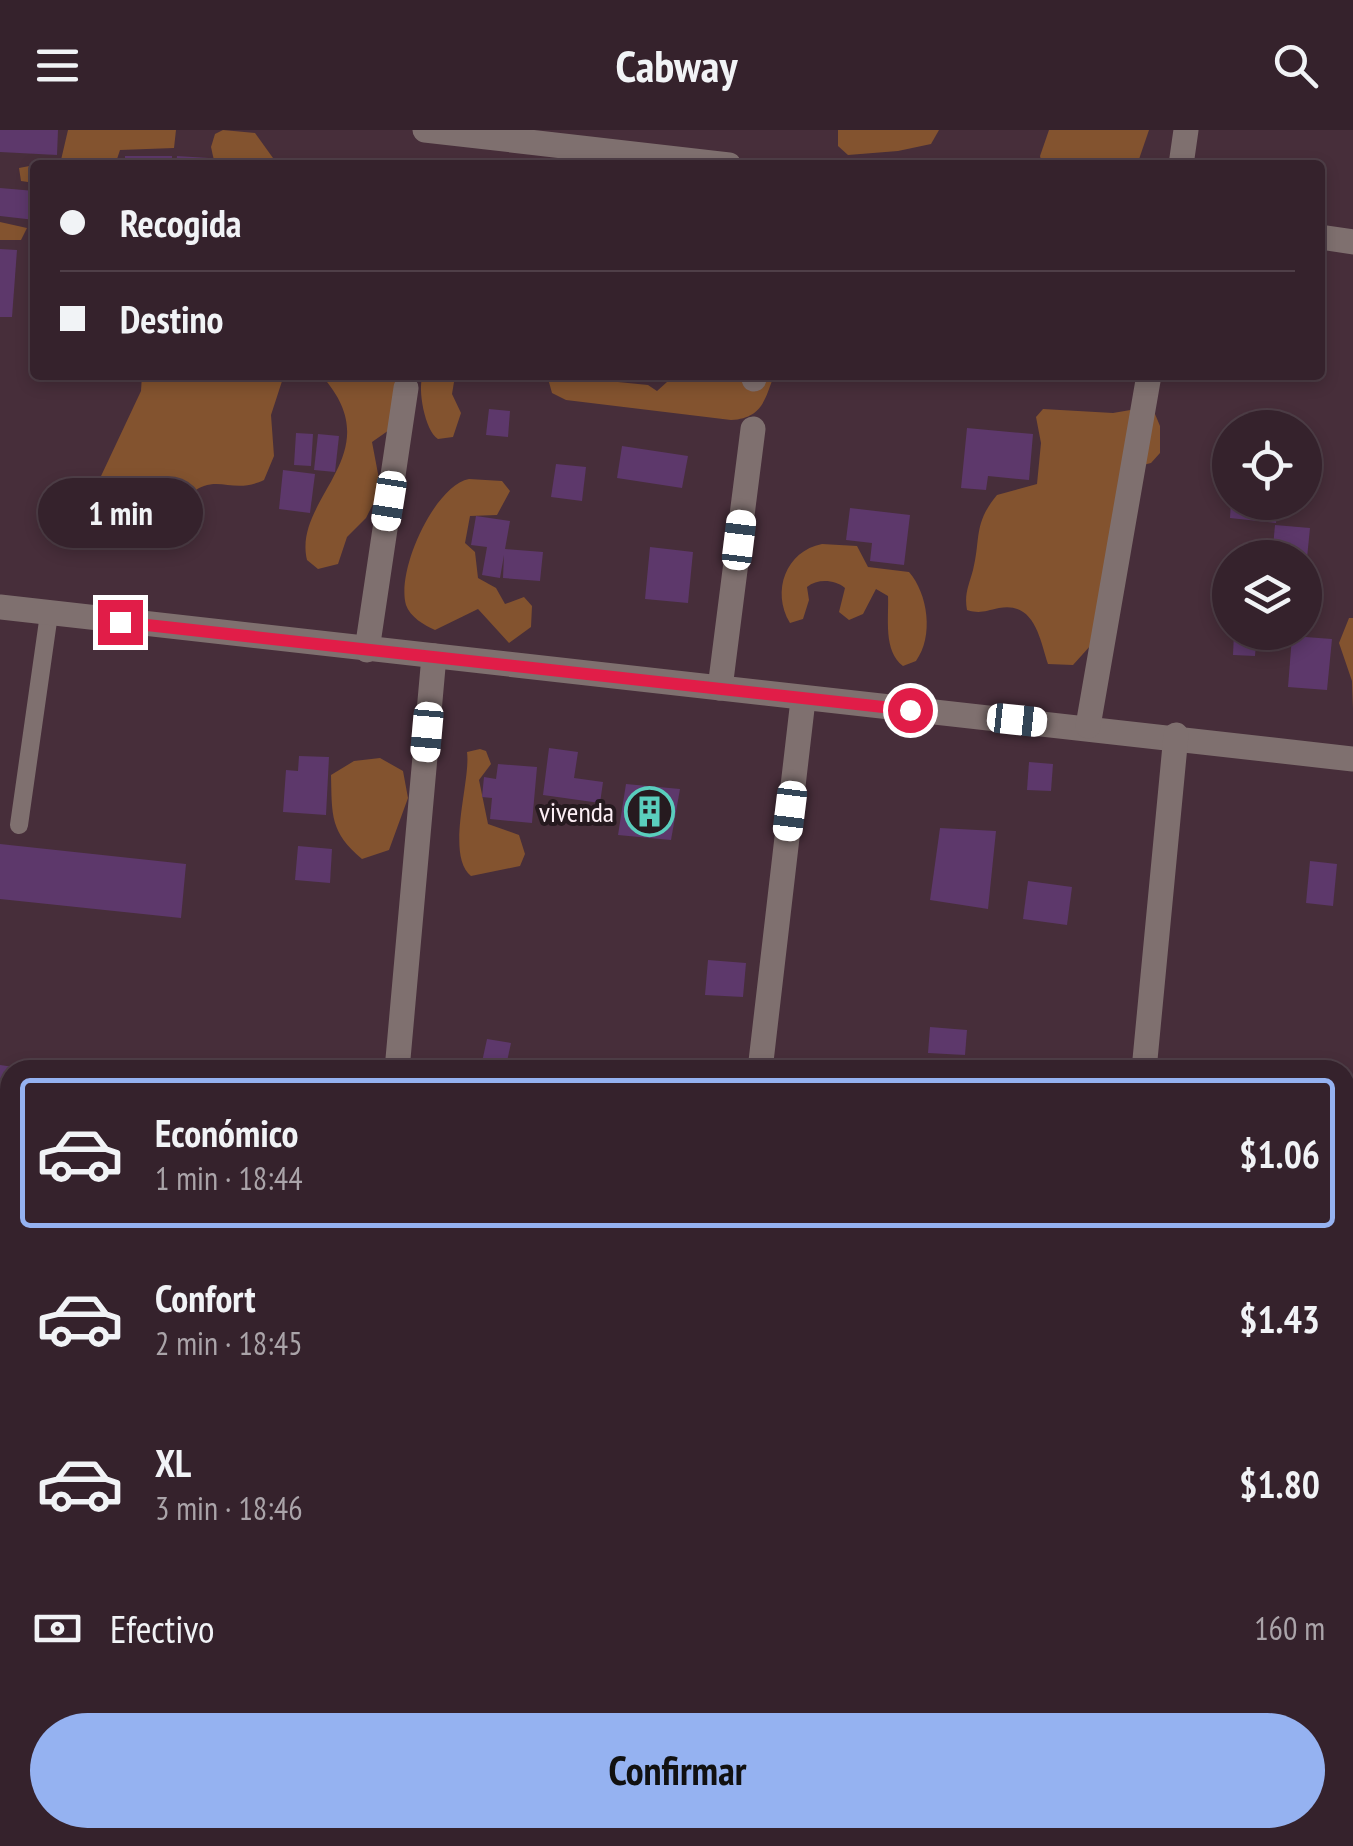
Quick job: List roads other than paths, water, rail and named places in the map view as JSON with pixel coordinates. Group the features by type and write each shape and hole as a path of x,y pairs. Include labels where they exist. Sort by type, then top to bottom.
{"street":[{"path":"425,130 553,138 696,160"},
{"path":"1182,160 1186,130"},
{"path":"1325,238 1353,242"},
{"path":"1088,726 1148,380"},
{"path":"367,650 406,388"},
{"path":"720,688 753,429"},
{"path":"0,607 803,700 1088,726 1353,759"},
{"path":"398,1060 434,656"},
{"path":"761,1060 803,700"},
{"path":"1145,1060 1176,736"}],"lane":[{"path":"20,825 49,614"}],"place":[{"name":"vivenda","path":"649,812"}]}
